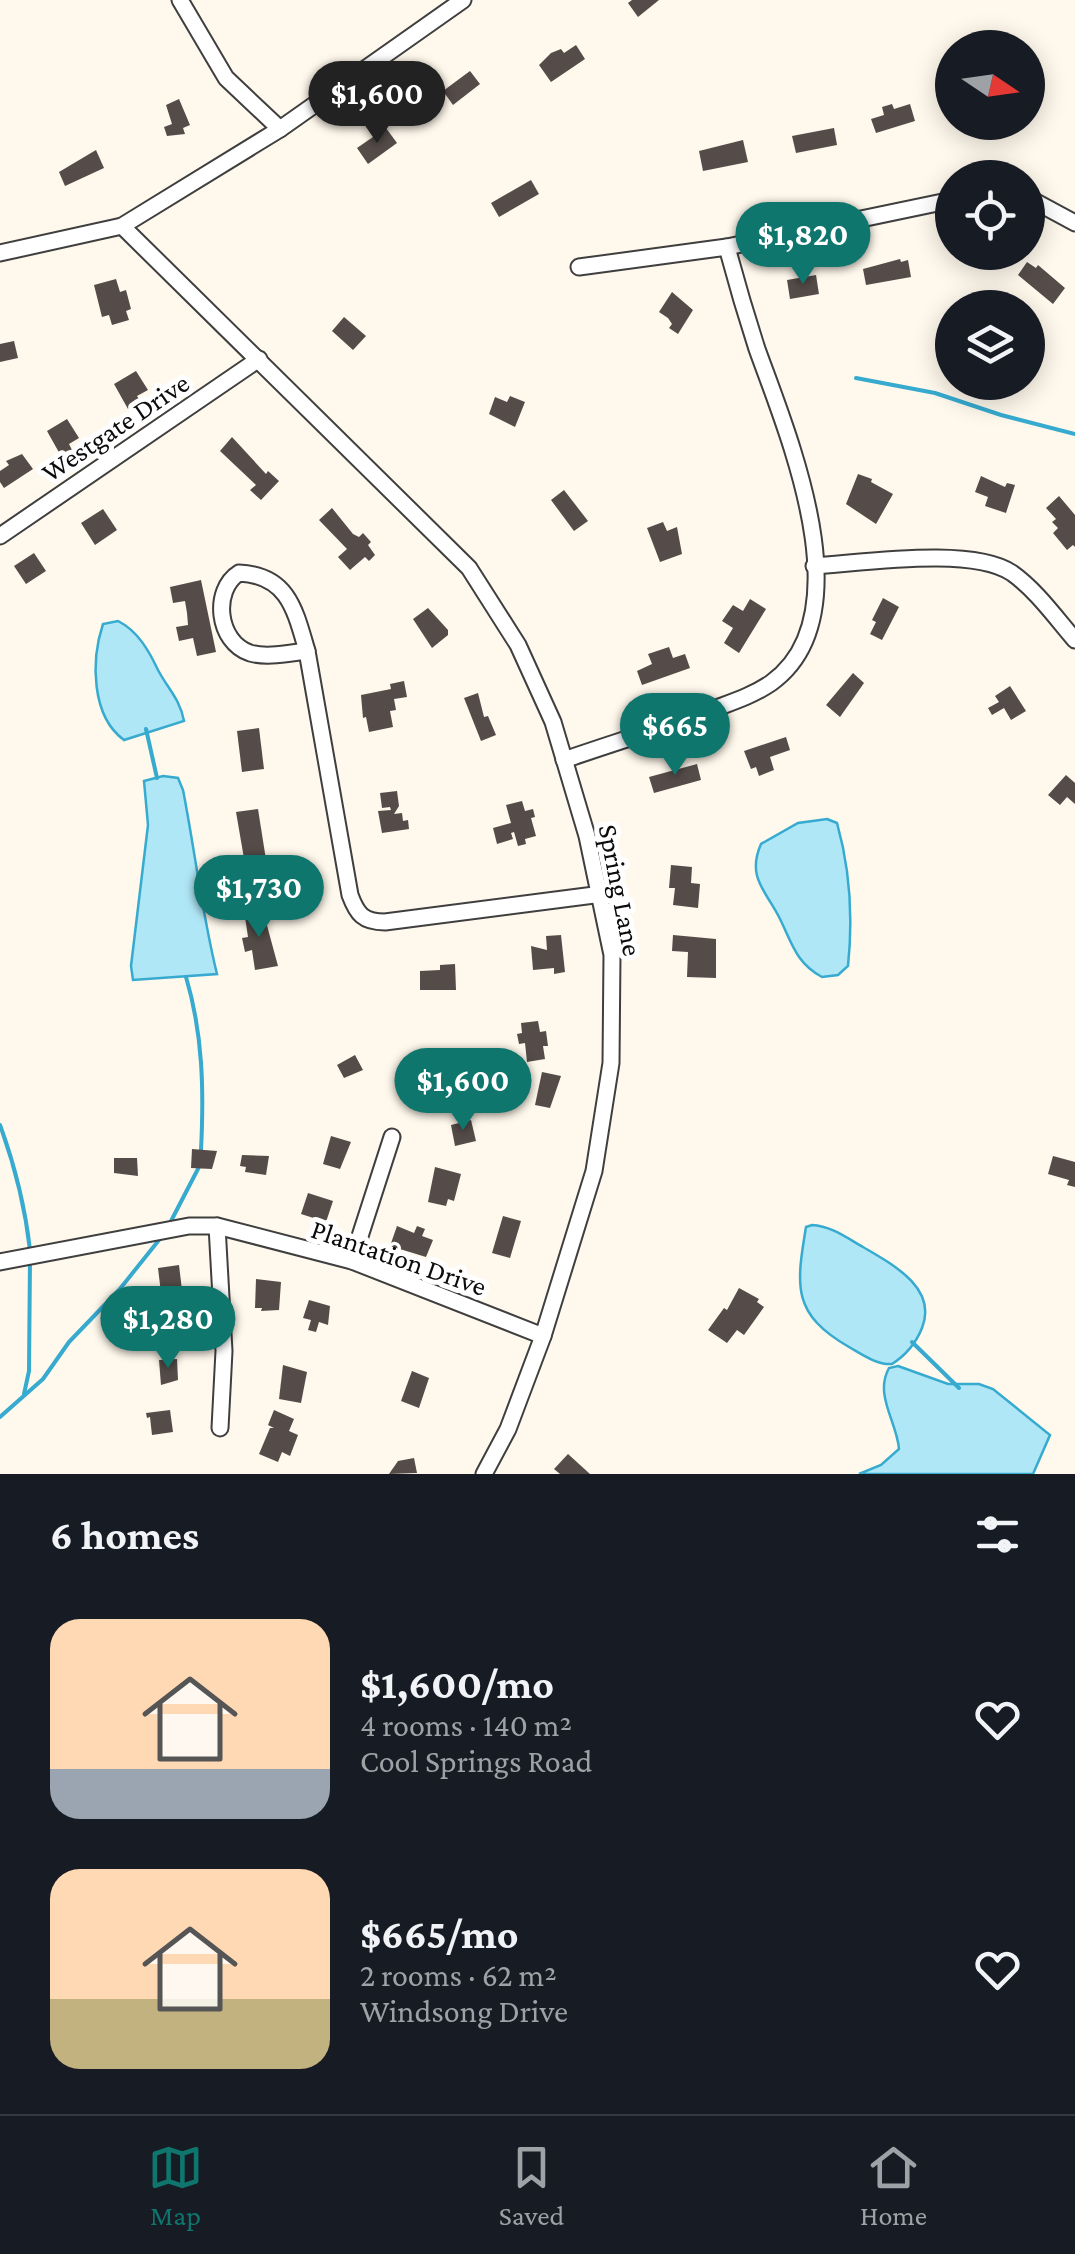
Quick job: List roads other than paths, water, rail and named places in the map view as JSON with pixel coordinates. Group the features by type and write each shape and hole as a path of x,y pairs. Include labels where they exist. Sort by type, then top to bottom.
{"street":[{"path":"180,0 226,78 280,128"},
{"path":"0,254 122,226 280,128 463,0"},
{"path":"580,267 727,247 935,204"},
{"path":"1045,207 1075,223"},
{"name":"Spring Lane","path":"122,226 469,568 518,645 553,722 602,894 612,955 611,1064 594,1171 543,1336 508,1429 484,1474"},
{"path":"564,760 750,696 772,682 802,651 810,630 814,566 807,501 727,247"},
{"name":"Westgate Drive","path":"0,536 258,358"},
{"path":"814,566 937,558 996,565 1028,588 1075,640"},
{"path":"307,651 269,655 249,652 236,644 221,614 228,579 239,573 258,574 269,578 288,596 307,651 350,895 362,918 384,922 602,894"},
{"path":"352,1261 392,1137"},
{"name":"Plantation Drive","path":"0,1262 189,1226 217,1226 352,1261 543,1336"},
{"path":"217,1226 224,1352 220,1428"}],"water":[{"path":"118,621 147,649 177,700 184,721 124,740 113,730 100,702 96,670 103,624"},
{"path":"163,776 178,778 183,790 217,974 133,980 131,966 148,825 144,781"},
{"path":"827,819 837,823 841,840 848,876 850,930 848,966 838,975 822,977 796,952 760,884 756,866 761,844 798,823"},
{"path":"806,1227 832,1230 875,1254 918,1289 924,1301 922,1328 910,1348 892,1364 875,1361 830,1335 808,1310 802,1297 800,1266"},
{"path":"898,1366 948,1384 979,1384 993,1389 1050,1435 1033,1474 859,1474 881,1465 899,1449 884,1388 889,1368"}],"waterway":[{"path":"856,378 935,393 1075,434"},
{"path":"146,729 157,778"},
{"path":"186,977 201,1063 201,1150"},
{"path":"0,1125 19,1186 30,1250"},
{"path":"170,1223 200,1165"},
{"path":"0,1417 43,1379 69,1342 119,1290 163,1235"},
{"path":"24,1394 29,1371 30,1259"},
{"path":"912,1342 959,1388"}]}
